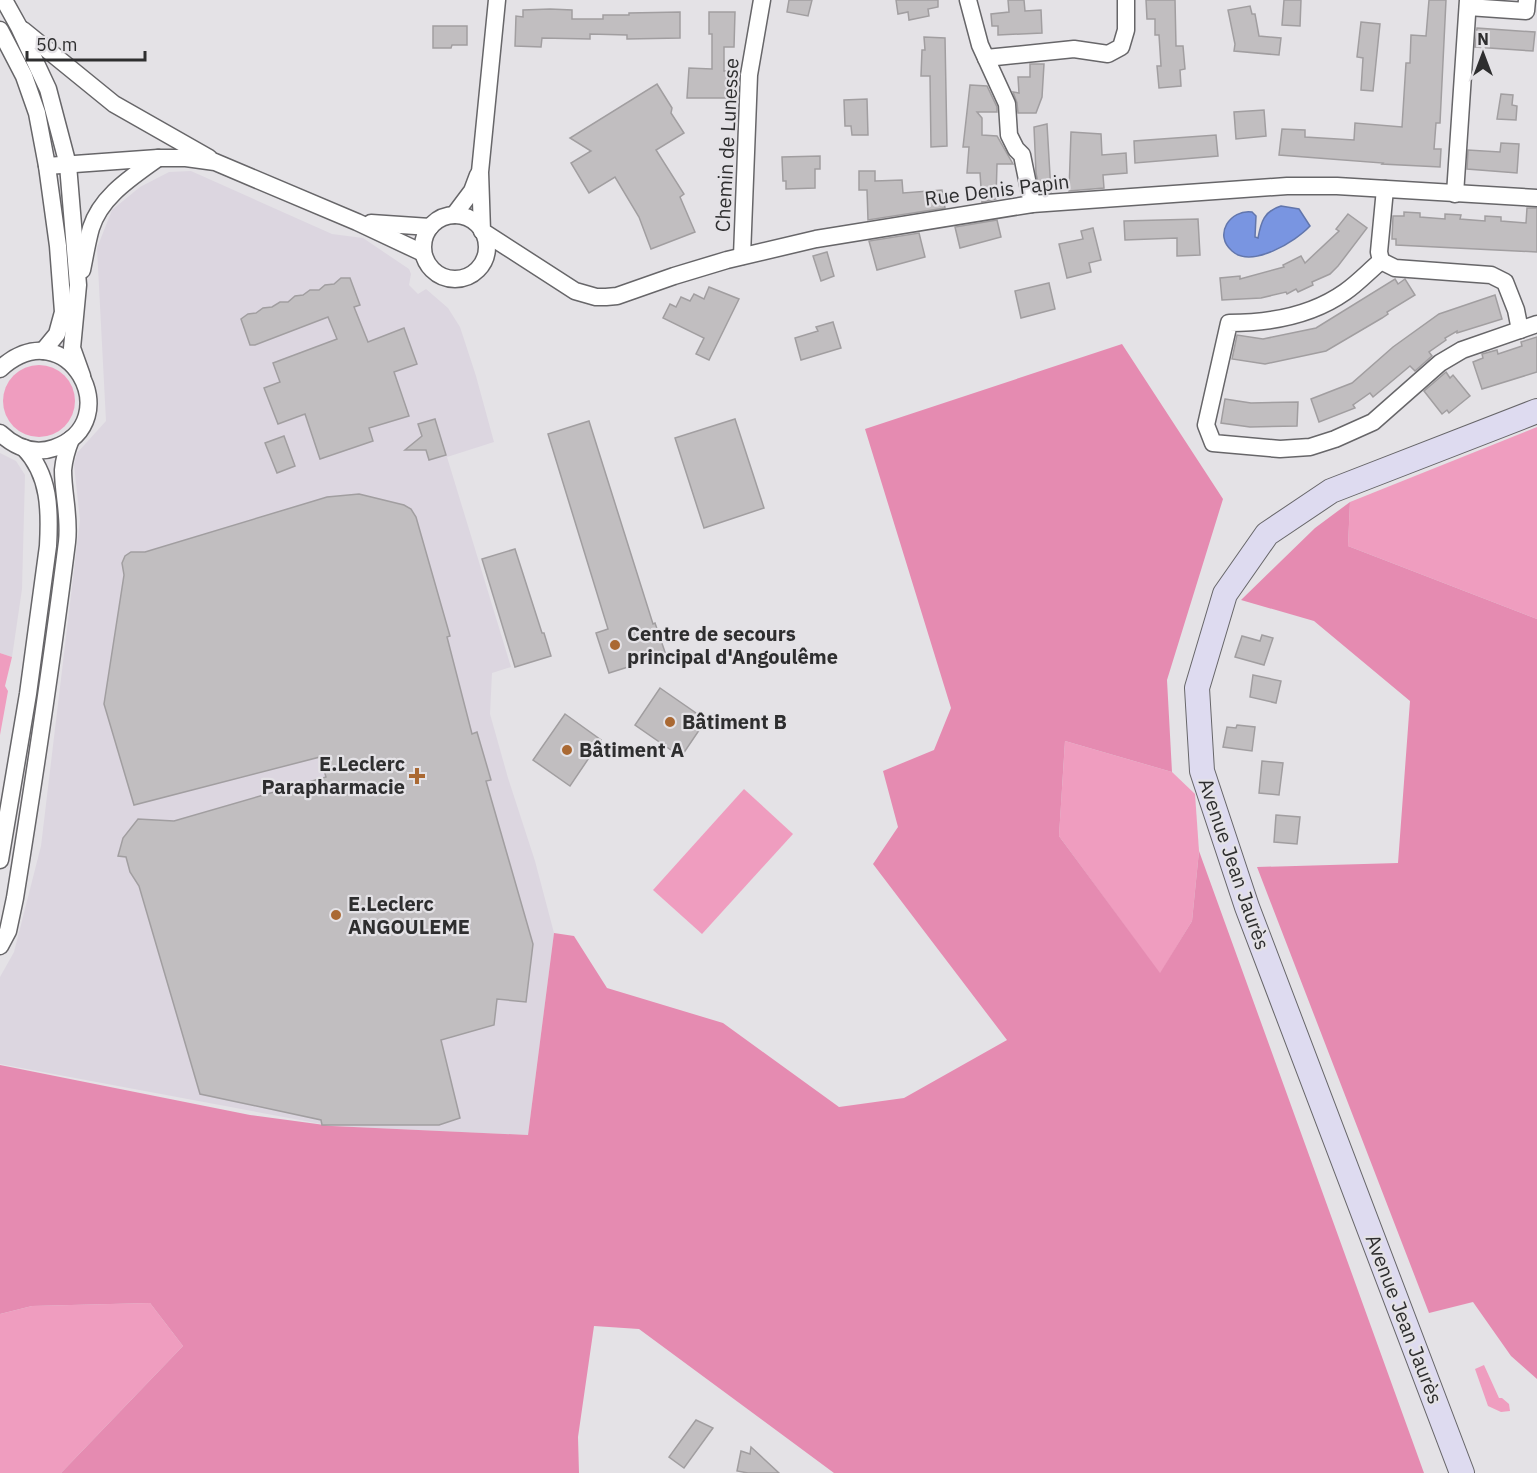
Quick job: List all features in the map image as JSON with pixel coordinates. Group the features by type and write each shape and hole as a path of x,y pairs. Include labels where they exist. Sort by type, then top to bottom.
{"main road":[{"name":"Avenue Jean Jaurès","path":"1462,1473 1244,897 1202,771 1197,688 1225,594 1267,534 1331,491 1537,411"}],"street":[{"path":"4,0 48,89 68,165 78,285"},
{"path":"482,231 480,172 497,0"},
{"name":"Chemin de Lunesse","path":"742,256 748,75 762,0"},
{"path":"968,0 980,45 1007,104 1009,135 1022,155 1032,204"},
{"path":"986,58 1074,49 1108,54 1121,47 1126,30 1125,0"},
{"path":"1455,194 1468,3 1526,11 1527,0"},
{"path":"19,27 114,104 215,162 357,222 423,253"},
{"path":"0,30 24,76 37,113 58,246 63,312 57,334 44,351"},
{"path":"47,166 158,158 186,158 215,162"},
{"path":"0,946 8,931 15,898 48,689 67,538 68,511 63,470 65,455 71,439 84,422 89,407 88,391 72,348 78,285 91,228 97,214 115,192 158,158"},
{"path":"454,215 472,191 480,172"},
{"name":"Rue Denis Papin","path":"482,231 575,291 596,297 617,296 742,256 854,231 1032,204 1287,186 1337,186 1537,198"},
{"path":"1381,261 1379,252 1385,189"},
{"path":"484,260 486,240 482,231 472,220 454,215 445,217 430,227 423,243 423,253 433,270 451,279 471,275 484,260 516,252"},
{"path":"357,222 430,227"},
{"path":"1381,261 1346,292 1308,312 1258,323 1229,323 1206,425 1213,443 1280,449 1310,447 1335,439 1373,422 1440,363 1462,350 1537,324"},
{"path":"1381,261 1395,268 1491,275 1505,282 1516,310 1520,330"},
{"path":"0,369 11,359 27,352 44,351 59,355 72,364 82,376"},
{"path":"0,433 14,445 30,451 47,450 71,439"},
{"path":"0,860 26,704 50,521 43,477 24,448"}],"shaded area":[{"path":"191,171 332,234 363,238 409,269 411,274 409,285 418,294 426,289 448,308 460,327 494,442 447,457 511,667 492,673 490,714 535,861 554,933 528,1135 332,1126 0,1064 0,977 14,952 41,846 80,520 74,465 77,453 106,421 97,248 112,210 140,187 169,172"},
{"path":"1122,344 1223,499 1167,680 1172,772 1065,741 1059,836 1160,973 1192,921 1199,851 1424,1473 834,1473 639,1329 594,1326 578,1437 579,1473 61,1473 183,1346 150,1303 32,1306 0,1314 0,1065 250,1115 332,1126 528,1135 554,933 574,936 607,988 723,1023 839,1107 904,1098 1007,1040 873,864 898,827 883,771 934,750 951,708 865,429"},
{"path":"39,365 59,371 69,381 75,401 69,421 59,431 39,437 19,431 9,421 3,401 9,381 19,371"},
{"path":"1537,427 1537,619 1348,546 1350,502"},
{"path":"0,453 16,461 25,475 22,589 12,657 0,653"},
{"path":"1350,502 1348,546 1537,619 1537,1379 1511,1356 1473,1302 1429,1313 1257,867 1398,863 1410,701 1314,621 1241,600 1315,528"},
{"path":"0,653 12,657 5,686 8,691 0,735"},
{"path":"1065,741 1172,772 1195,794 1199,851 1192,921 1160,974 1059,836"},
{"path":"744,789 793,834 702,934 653,890"},
{"path":"150,1303 183,1346 61,1473 0,1473 0,1314 32,1306"},
{"path":"1484,1365 1499,1398 1509,1404 1510,1411 1501,1412 1488,1406 1475,1369"}],"water":[{"path":"1281,206 1299,209 1310,226 1295,239 1262,255 1241,256 1227,245 1224,231 1231,219 1244,212 1252,212 1256,216 1255,237 1258,238 1264,218 1275,208"}],"building":[{"path":"789,0 812,0 808,16 787,12"},
{"path":"896,0 938,0 938,7 928,9 929,16 909,20 908,12 898,14"},
{"path":"1008,0 1024,0 1025,11 1041,10 1042,33 998,35 998,26 992,26 991,14 1009,12"},
{"path":"1146,0 1175,0 1176,46 1183,46 1185,69 1180,70 1181,86 1159,88 1157,66 1161,66 1159,35 1155,35 1155,19 1147,19"},
{"path":"1284,0 1301,0 1300,26 1282,25"},
{"path":"1429,0 1446,0 1440,123 1436,123 1434,149 1441,149 1440,167 1279,155 1282,129 1305,130 1305,137 1354,140 1355,123 1402,127 1406,63 1410,63 1411,35 1426,36"},
{"path":"1250,6 1252,14 1255,14 1259,36 1281,38 1279,55 1234,51 1235,44 1228,10"},
{"path":"523,10 572,10 572,19 603,19 603,15 629,15 629,13 680,12 680,38 627,39 627,35 590,34 590,39 542,38 541,47 515,46 516,16 523,17"},
{"path":"709,12 735,12 734,47 724,47 724,71 728,71 727,98 687,98 689,68 712,69 712,34 709,34"},
{"path":"1361,22 1380,24 1373,91 1361,90 1363,58 1357,57"},
{"path":"433,26 467,26 467,45 433,48"},
{"path":"1477,28 1535,32 1533,51 1475,47"},
{"path":"924,37 945,38 947,146 931,147 930,76 921,76 922,50 925,50"},
{"path":"1030,64 1044,64 1042,97 1036,113 1018,113 1013,92 1019,93 1018,77 1030,77"},
{"path":"657,84 684,133 656,150 684,194 680,197 695,232 651,249 639,217 615,177 589,193 571,163 591,151 570,138"},
{"path":"970,85 987,86 997,112 977,112 982,118 982,135 997,136 1013,164 997,164 996,199 982,202 980,173 967,173 969,147 963,147"},
{"path":"1501,94 1513,95 1512,105 1517,106 1516,120 1497,119"},
{"path":"867,99 868,135 852,135 851,126 845,126 844,100"},
{"path":"1264,110 1266,136 1236,139 1234,112"},
{"path":"1047,124 1051,192 1040,193 1036,173 1034,127"},
{"path":"1071,132 1101,134 1102,155 1126,153 1127,173 1103,175 1104,188 1069,191"},
{"path":"1216,135 1218,156 1135,163 1134,141"},
{"path":"1501,143 1519,144 1517,173 1467,169 1468,150 1500,152"},
{"path":"820,156 820,169 815,169 815,188 786,189 786,181 783,181 782,157"},
{"path":"859,171 875,171 875,181 902,180 903,193 942,190 945,208 868,220 867,190 859,190"},
{"path":"1527,208 1537,208 1537,252 1396,245 1396,239 1392,239 1393,216 1404,216 1404,212 1420,213 1420,217 1445,219 1445,214 1461,215 1460,219 1485,221 1485,216 1501,217 1501,221 1526,223"},
{"path":"1348,214 1367,228 1330,274 1312,282 1313,285 1298,292 1296,289 1287,294 1286,292 1261,298 1222,300 1220,278 1240,276 1240,279 1284,267 1283,265 1301,256 1305,263 1339,231 1336,229"},
{"path":"1198,219 1200,255 1177,256 1177,238 1125,240 1124,221"},
{"path":"997,220 1001,237 960,248 955,227"},
{"path":"1093,228 1101,260 1089,263 1091,272 1067,278 1059,244 1083,239 1081,231"},
{"path":"919,233 925,257 877,270 869,241"},
{"path":"827,252 834,276 821,281 813,256"},
{"path":"341,278 350,278 360,305 354,307 368,342 404,328 417,364 394,372 409,416 369,428 373,441 320,459 305,414 278,424 264,388 280,382 273,363 337,339 328,317 255,345 250,345 241,319 263,308 272,307 280,302 288,302 295,296 303,295 310,290 319,290 325,285 334,284"},
{"path":"1395,279 1398,284 1405,279 1415,295 1387,312 1388,314 1382,318 1326,351 1265,364 1232,359 1237,335 1263,339 1316,328"},
{"path":"1049,283 1055,309 1021,318 1015,291"},
{"path":"709,287 739,299 709,360 696,354 704,338 663,318 670,304 676,307 681,297 690,301 694,294 704,299"},
{"path":"1495,295 1502,319 1457,333 1457,331 1429,352 1432,356 1415,371 1410,366 1373,397 1370,393 1353,405 1355,408 1319,422 1311,399 1352,383 1393,347 1439,314"},
{"path":"833,322 841,348 801,360 795,338 818,331 816,327"},
{"path":"1537,337 1537,372 1482,389 1473,362 1483,358 1482,354 1497,350 1498,354 1522,346 1521,342"},
{"path":"1446,372 1450,378 1453,375 1470,396 1449,413 1447,410 1442,414 1424,391"},
{"path":"1225,399 1251,403 1298,402 1297,426 1250,427 1221,423"},
{"path":"435,419 446,455 429,460 426,450 405,450 422,436 418,424"},
{"path":"735,419 764,508 704,528 675,438"},
{"path":"589,421 653,624 655,623 666,655 609,673 596,633 608,629 548,434"},
{"path":"284,436 295,466 277,473 265,443"},
{"path":"359,494 404,505 411,509 416,517 450,636 447,637 472,734 477,732 491,780 486,781 533,944 526,1002 497,999 494,1025 441,1040 460,1118 439,1125 322,1125 321,1120 200,1094 139,886 130,872 126,857 118,856 123,838 138,819 174,821 326,777 320,757 134,805 104,704 124,575 122,563 125,556 131,552 145,552 327,497"},
{"path":"515,549 551,656 515,667 482,559"},
{"path":"1262,635 1273,638 1264,665 1235,657 1242,636 1260,641"},
{"path":"1253,675 1281,681 1276,703 1250,697"},
{"name":"Bâtiment B","path":"660,688 706,720 681,757 635,725"},
{"name":"Bâtiment A","path":"565,714 601,740 570,786 533,760"},
{"path":"1237,725 1255,727 1252,751 1223,747 1227,727 1236,728"},
{"path":"1262,761 1283,763 1279,795 1259,793"},
{"path":"1276,815 1300,817 1297,844 1274,842"},
{"path":"696,1420 713,1428 684,1468 669,1457"},
{"path":"751,1447 779,1473 737,1471 741,1451 750,1454"}],"place":[{"name":"Centre de secours principal d'Angoulême","path":"615,645"},
{"name":"Bâtiment B","path":"670,722"},
{"name":"Bâtiment A","path":"567,750"},
{"name":"E.Leclerc Parapharmacie","path":"417,776"},
{"name":"E.Leclerc ANGOULEME","path":"336,915"}]}
